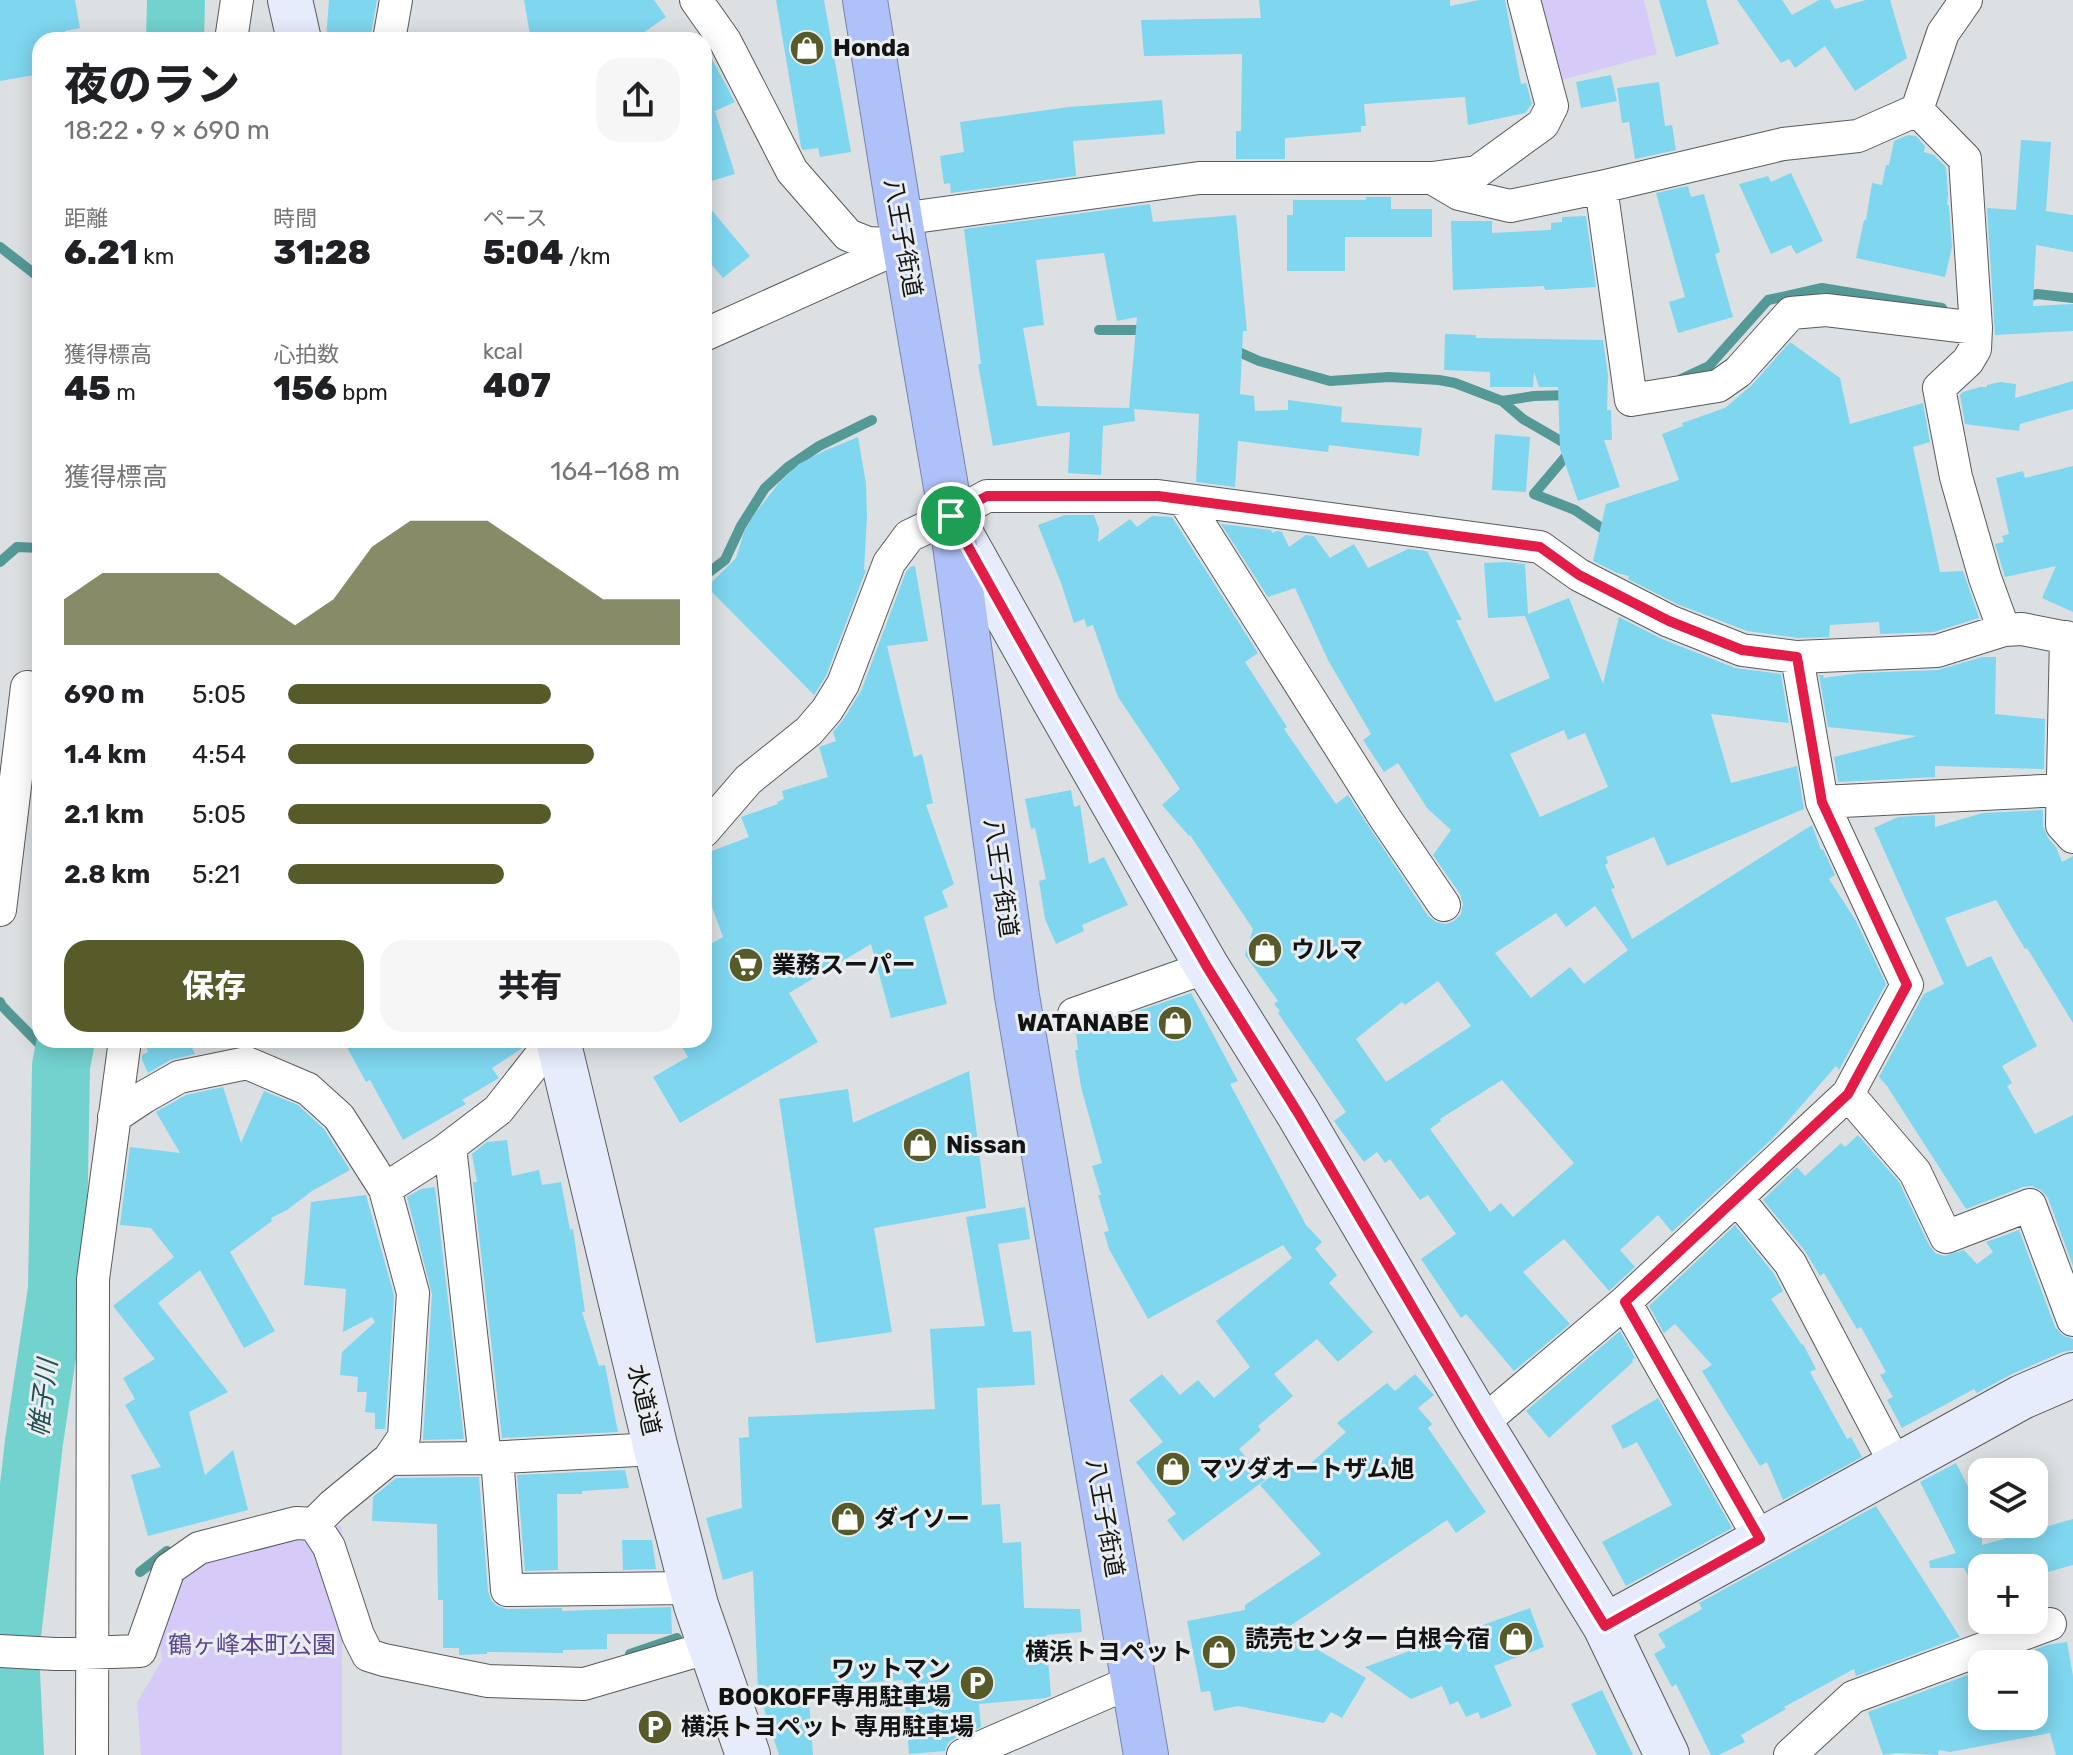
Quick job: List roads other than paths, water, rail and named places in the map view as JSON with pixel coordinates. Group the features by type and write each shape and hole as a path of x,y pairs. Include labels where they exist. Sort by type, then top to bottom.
{"highway":[{"name":"八王子街道","path":"865,0 951,516 1017,996 1146,1755"}],"street":[{"path":"232,32 237,0"},
{"path":"290,0 297,32"},
{"path":"390,32 396,0"},
{"path":"696,0 725,41 792,171 848,235 868,243 902,232 1199,178 1432,178 1477,172 1543,124 1552,106 1524,0"},
{"path":"1432,178 1459,194 1510,206 1783,144 1858,136 1917,110 1943,33 1966,0"},
{"path":"1917,110 1965,159 1975,349 1968,361 1939,388 1956,477 1985,578 2004,630"},
{"path":"1601,187 1631,400 1718,386 1738,372 1791,313 1826,310 1976,328"},
{"path":"712,331 902,232"},
{"path":"712,822 748,780 809,731 827,710 843,684 889,563 909,536 987,496 1158,496 1540,547 1579,575 1669,621 1742,650 1797,657 1937,651 2004,630 2022,629 2069,638 2062,825 2073,837"},
{"path":"1184,500 1385,818 1444,905"},
{"path":"951,516 1207,967 1298,1113 1481,1424 1605,1626 1667,1755"},
{"path":"1481,1424 1625,1302 1848,1094 1907,985 1822,802 1797,657"},
{"path":"0,910 22,688"},
{"path":"1822,802 2062,790"},
{"path":"1074,1014 1207,967"},
{"path":"92,1755 93,1279 124,1048"},
{"path":"385,1189 450,1147 498,1110 549,1048"},
{"name":"水道道","path":"558,1048 692,1588 748,1755"},
{"path":"0,1651 55,1654 140,1651 169,1569 199,1548 322,1516 389,1459 404,1437 413,1293 385,1189 339,1117 308,1089 247,1063 232,1052 179,1077 114,1117"},
{"path":"1848,1094 1915,1172 1946,1237 2030,1205 2073,1320"},
{"path":"450,1147 507,1590 692,1588"},
{"path":"1737,1198 1790,1263 1896,1465"},
{"path":"1625,1302 1760,1539"},
{"path":"1605,1626 2022,1397 2073,1375"},
{"path":"389,1459 491,1458 656,1449"},
{"path":"322,1516 358,1635 368,1655 488,1681 584,1684 710,1647"},
{"path":"1790,1755 1853,1697 2050,1624"},
{"path":"963,1755 1133,1681"}],"waterway":[{"name":"帷子川","path":"175,32 176,0"},
{"path":"0,247 32,272"},
{"path":"1681,379 1709,366 1768,300 1822,288 1942,308"},
{"path":"2024,298 2037,294 2073,298"},
{"path":"1099,330 1148,330"},
{"path":"1232,349 1259,361 1330,381 1389,377 1439,380 1502,401 1571,395"},
{"path":"1502,401 1523,419 1573,448 1534,494 1575,510 1609,533"},
{"path":"712,570 725,560 741,526 765,488 788,467 819,446 872,420"},
{"path":"0,562 17,547 32,548"},
{"path":"0,1002 32,1037"},
{"path":"43,1048 61,1066"},
{"name":"帷子川","path":"15,1755 10,1653 34,1442 57,1289 61,1066 64,1048"},
{"path":"140,1572 167,1551"},
{"path":"630,1654 677,1638"}],"place":[{"name":"Honda","path":"807,48"},
{"name":"ウルマ","path":"1265,950"},
{"name":"業務スーパー","path":"746,965"},
{"name":"WATANABE","path":"1175,1023"},
{"name":"Nissan","path":"920,1145"},
{"name":"マツダオートザム旭","path":"1173,1469"},
{"name":"ダイソー","path":"848,1519"},
{"name":"読売センター 白根今宿","path":"1516,1639"},
{"name":"横浜トヨペット","path":"1219,1652"},
{"name":"ワットマン BOOKOFF専用駐車場","path":"977,1683"},
{"name":"横浜トヨペット 専用駐車場","path":"655,1727"}],"park label":[{"name":"鶴ヶ峰本町公園","path":"252,1645"}]}
